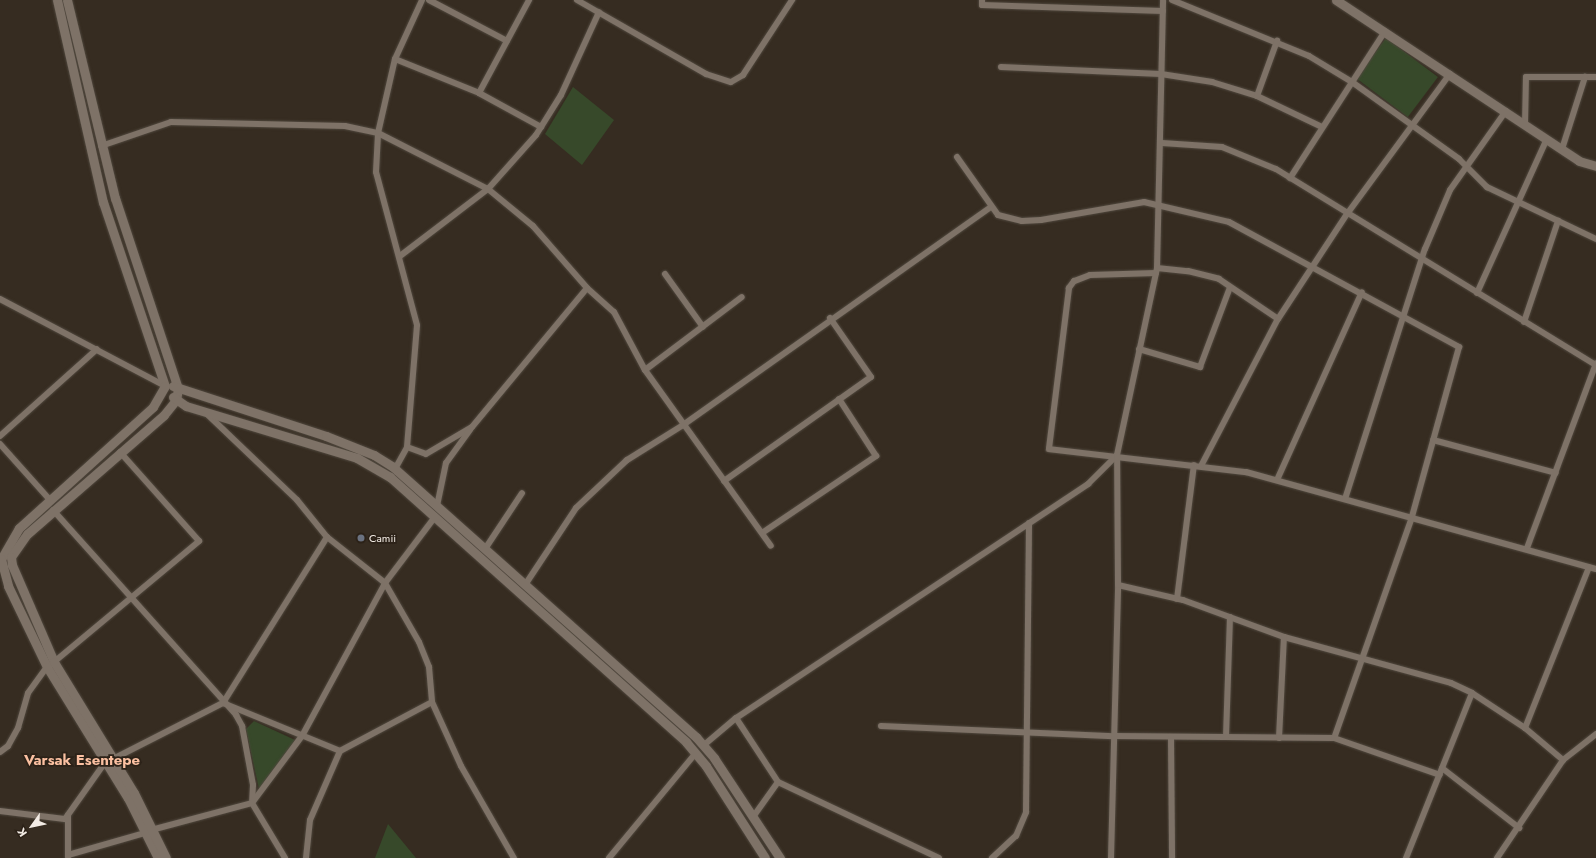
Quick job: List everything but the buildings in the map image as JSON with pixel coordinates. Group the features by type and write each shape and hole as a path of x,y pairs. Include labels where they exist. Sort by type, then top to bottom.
{"street":[{"path":"57,0 103,202 165,386 176,400 357,458 390,477 696,753 766,858"},
{"path":"51,665 12,561 17,546 53,510 136,439 176,400 178,385 114,198 67,0"},
{"path":"395,469 407,448 417,325 400,256 376,172 378,133 395,59 422,0"},
{"path":"429,0 507,41"},
{"path":"479,93 529,0"},
{"path":"577,0 706,74 731,82 743,75 792,0"},
{"path":"982,0 982,5 1163,11"},
{"path":"1111,858 1118,586 1117,455 1156,271 1157,203 1162,143 1161,74 1163,0"},
{"path":"1172,0 1277,41 1352,82 1459,159 1464,168 1487,186 1596,239"},
{"path":"1336,0 1562,149 1596,166"},
{"path":"400,256 488,189 541,126 561,94 599,12"},
{"path":"1290,178 1385,31"},
{"path":"1257,96 1277,41"},
{"path":"395,59 479,93 541,126"},
{"path":"1001,67 1161,74 1212,82 1257,96 1322,127"},
{"path":"1201,466 1278,319 1315,266 1347,214 1450,74"},
{"path":"1525,124 1526,77 1596,76"},
{"path":"1562,149 1585,77"},
{"path":"1345,499 1423,256 1450,190 1464,168 1506,111"},
{"path":"101,146 171,122 345,126 378,133 488,189 533,226 587,288 614,312 645,370 771,546"},
{"path":"1477,293 1547,139"},
{"path":"1162,143 1222,147 1290,178 1347,214 1423,256 1477,293 1596,364 1527,548"},
{"path":"957,157 998,215 1022,222 1110,205 1157,203 1229,222 1315,266 1459,347 1412,517 1334,738"},
{"path":"525,585 570,515 593,489 627,460 683,425 830,318 991,207"},
{"path":"1524,322 1558,221"},
{"path":"1278,319 1218,279 1188,271 1090,274 1074,281 1068,288 1047,444 1055,452 1117,455 1201,466 1277,480 1527,548 1596,569"},
{"path":"665,274 703,327"},
{"path":"1139,349 1200,367 1230,287"},
{"path":"68,815 68,856 252,803 302,736 385,583 435,517 446,463 472,427 587,288"},
{"path":"1277,480 1362,292"},
{"path":"645,370 742,297"},
{"path":"2,301 165,386 178,385 326,436 374,455 395,469 704,745 780,858"},
{"path":"724,481 871,377 830,318"},
{"path":"0,436 96,349"},
{"path":"165,386 152,407 128,431 19,528 0,559 8,586 51,665 166,858"},
{"path":"762,534 876,456 839,399"},
{"path":"204,410 297,500 327,537 385,583 419,642 429,667 432,702 475,794 514,858"},
{"path":"407,448 426,454 472,427"},
{"path":"128,431 136,439"},
{"path":"1433,440 1556,473"},
{"path":"0,444 50,500"},
{"path":"0,752 8,746 28,694 51,665 199,541 120,452"},
{"path":"609,858 696,753 736,718 1088,484 1117,455"},
{"path":"1177,599 1194,465"},
{"path":"485,549 522,493"},
{"path":"53,510 132,598 242,726 253,785 252,803 284,858"},
{"path":"992,858 1016,836 1025,818 1028,730 1029,524"},
{"path":"0,811 65,819 108,762 223,703 327,537"},
{"path":"0,559 12,561"},
{"path":"1525,728 1589,567"},
{"path":"1118,586 1177,599 1284,637 1451,683 1472,694 1525,728 1563,760"},
{"path":"1226,737 1230,617"},
{"path":"1279,738 1284,637"},
{"path":"1406,858 1472,694"},
{"path":"306,858 310,820 340,751 432,702"},
{"path":"223,703 340,751"},
{"path":"736,718 778,782 939,858"},
{"path":"881,726 1028,730 1114,736 1334,738 1440,775"},
{"path":"1498,858 1563,760 1596,734"},
{"path":"1172,736 1172,858"},
{"path":"1442,768 1519,828"},
{"path":"752,816 778,782"},
{"path":"151,831 158,858"}],"green space":[{"path":"1386,38 1438,77 1408,117 1356,78"},
{"path":"573,87 614,120 582,165 545,134"},
{"path":"254,721 295,740 259,789 246,729"},
{"path":"388,824 416,858 375,858"}],"place":[{"name":"Camii","path":"361,538"}],"district":[{"name":"Varsak Esentepe","path":"82,761"}]}
